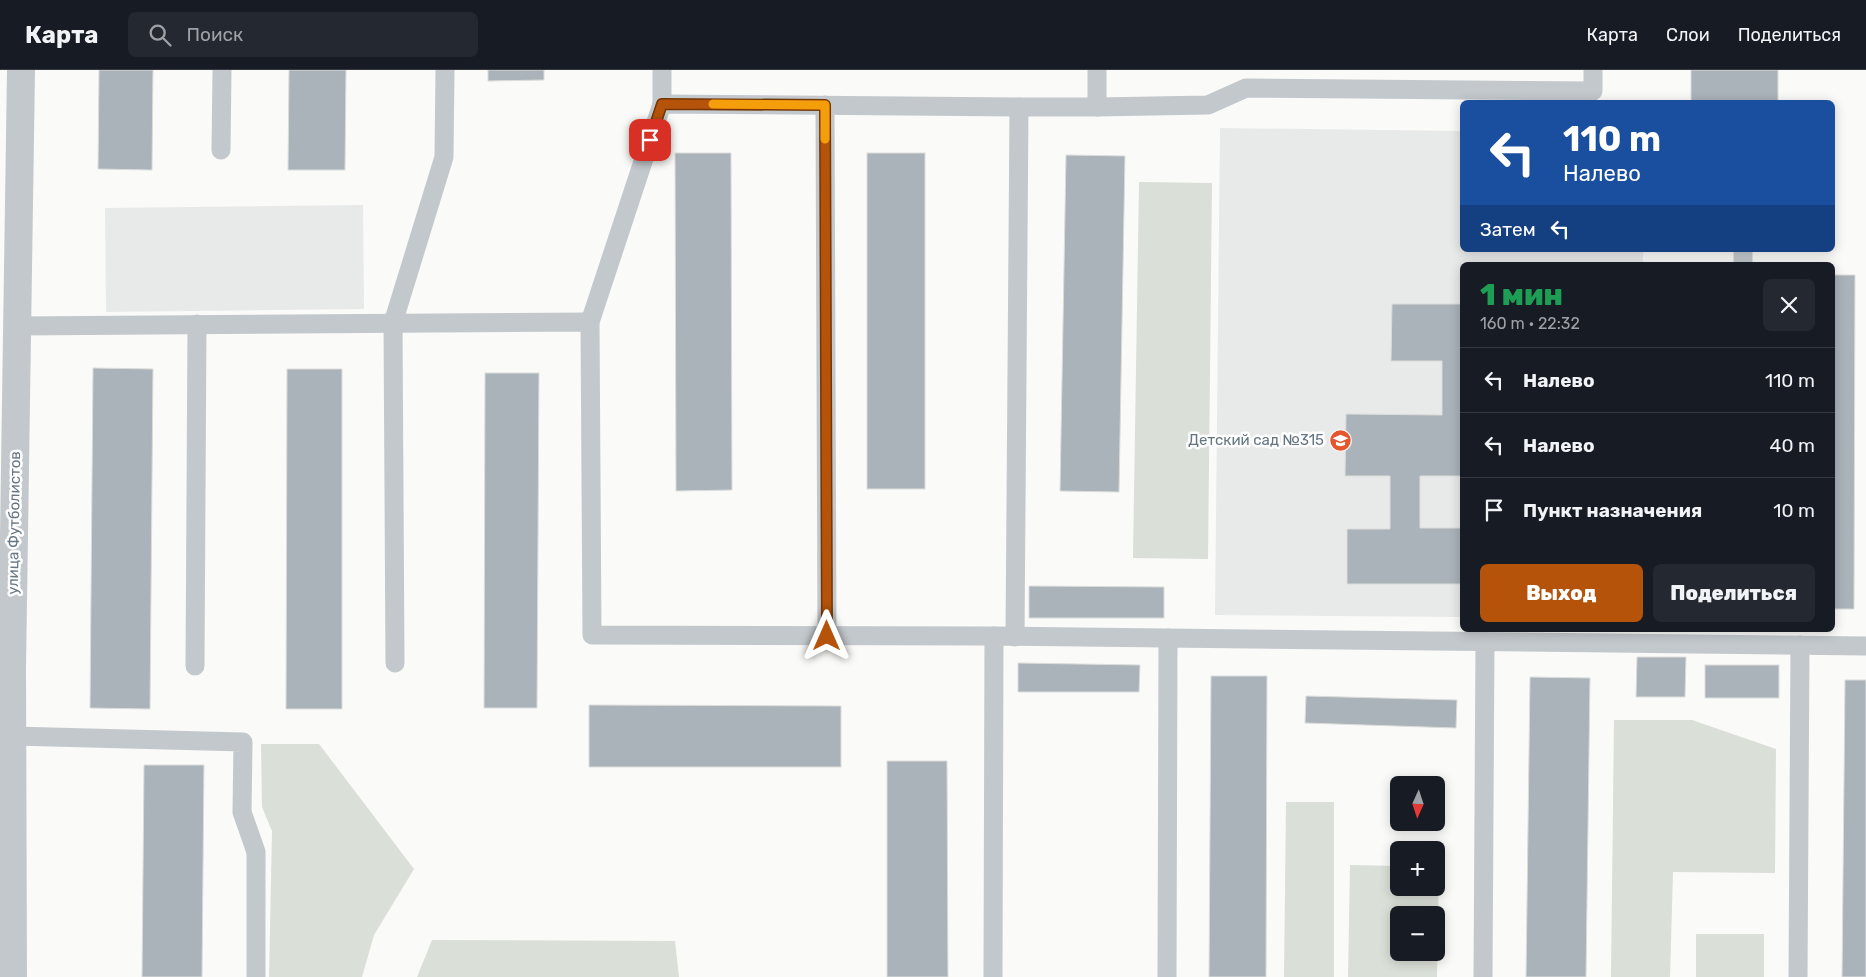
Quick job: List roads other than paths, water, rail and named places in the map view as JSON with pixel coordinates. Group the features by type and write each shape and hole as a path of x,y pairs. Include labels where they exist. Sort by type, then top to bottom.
{"street":[{"name":"улица Футболистов","path":"13,977 13,736 6,668 17,326 21,70"}],"lane":[{"path":"222,70 222,150"},
{"path":"395,663 393,323 444,157 445,70"},
{"path":"662,70 662,104 590,322 592,636 1015,636 1485,642 1580,636 1742,637 1800,645 1866,646"},
{"path":"1097,70 1097,107"},
{"path":"662,104 1097,107 1208,105 1246,88 1593,91 1593,70"},
{"path":"825,105 827,636"},
{"path":"1015,636 1019,107"},
{"path":"17,326 590,322"},
{"path":"195,666 197,324"},
{"path":"992,977 994,636"},
{"path":"1167,977 1168,638"},
{"path":"1484,977 1485,642"},
{"path":"1798,977 1800,645"},
{"path":"13,736 243,742 242,812 256,852 256,977"}],"place":[{"name":"Детский сад №315","path":"1340,440"}]}
